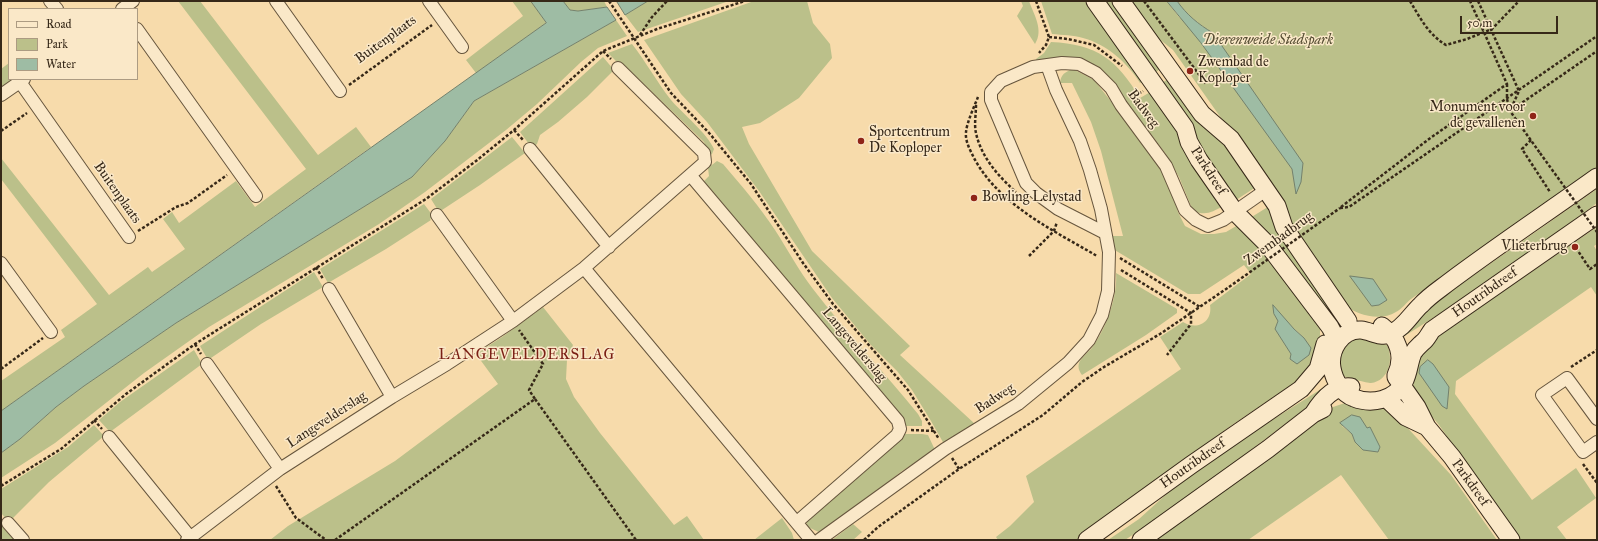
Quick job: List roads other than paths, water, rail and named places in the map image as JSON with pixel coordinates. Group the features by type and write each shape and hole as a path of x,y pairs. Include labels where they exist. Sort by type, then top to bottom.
{"main road":[{"name":"Parkdreef","path":"1095,1 1185,128 1189,142 1199,160 1235,212 1268,245 1335,337"},
{"path":"1121,1 1202,114 1231,139 1277,206 1284,227 1348,321"},
{"name":"Houtribdreef","path":"1597,177 1449,282 1420,305 1396,341 1414,350 1424,342 1432,330 1597,215"},
{"path":"1335,379 1347,386 1365,391 1379,391 1385,388 1399,381 1407,377 1396,341 1377,323 1363,320 1348,321 1335,337 1325,345 1335,379 1353,398 1368,401 1377,401 1386,398 1399,381"},
{"path":"1335,337 1342,338 1354,331 1360,330 1382,335 1396,341"},
{"path":"1142,540 1268,449 1313,414 1335,379"},
{"name":"Houtribdreef","path":"1087,540 1191,465 1301,390 1335,379"},
{"name":"Parkdreef","path":"1399,381 1417,407 1427,427 1452,457 1511,540"},
{"name":"Parkdreef","path":"1386,398 1406,417 1427,427"}],"street":[{"path":"123,8 133,1"},
{"path":"276,1 340,91"},
{"path":"429,1 462,47"},
{"path":"138,30 256,196"},
{"name":"Badweg","path":"1105,233 1058,209 1026,183 991,100 991,92 1001,81 1033,67 1062,63 1079,64 1096,73 1111,88 1121,105 1166,166 1185,210 1196,220 1208,226 1223,220 1266,190"},
{"name":"Badweg","path":"819,540 945,449 1018,404 1068,363 1089,340 1102,315 1108,291 1109,252 1101,209 1080,141 1056,90 1047,65"},
{"name":"Langevelderslag","path":"108,437 189,539 275,473 513,321 584,268 691,176 705,162 704,153 618,68"},
{"name":"Buitenplaats","path":"1,95 22,80 37,106 129,237"},
{"path":"530,149 609,247"},
{"name":"Langevelderslag","path":"691,176 898,421 900,429 897,435 797,522"},
{"path":"437,215 513,321"},
{"path":"1,263 51,332"},
{"path":"584,268 811,540"},
{"path":"329,289 392,397"},
{"name":"Langevelderslag","path":"207,364 275,473"},
{"path":"1597,420 1567,378 1542,395 1583,452 1597,442"},
{"path":"8,523 23,540"}],"water":[{"path":"531,1 563,1 570,10 578,11 607,7 616,20 474,101 445,141 412,177 176,323 84,386 56,407 20,439 1,453 1,411 546,23"},
{"path":"648,1 625,15 617,2"},
{"path":"1167,1 1177,1 1193,19 1213,33 1303,163 1301,182 1296,194 1292,169 1201,43"},
{"path":"1350,276 1373,279 1387,300 1379,305 1372,306"},
{"path":"1273,305 1304,338 1311,348 1309,355 1297,364 1290,359 1291,354 1275,329 1278,321 1274,314"},
{"path":"1428,360 1433,364 1449,387 1447,409 1442,406 1419,373 1420,367"},
{"path":"1352,415 1360,417 1367,428 1370,427 1380,447 1378,452 1363,450 1355,442 1352,434 1340,423"}],"place":[{"name":"Zwembad de Koploper","path":"1190,71"},
{"name":"Monument voor de gevallenen","path":"1533,116"},
{"name":"Sportcentrum De Koploper","path":"861,141"},
{"name":"Bowling Lelystad","path":"974,198"},
{"name":"Vlieterbrug","path":"1575,247"}],"district":[{"name":"LANGEVELDERSLAG","path":"527,355"}],"park label":[{"name":"Dierenweide Stadspark","path":"1268,41"}]}
